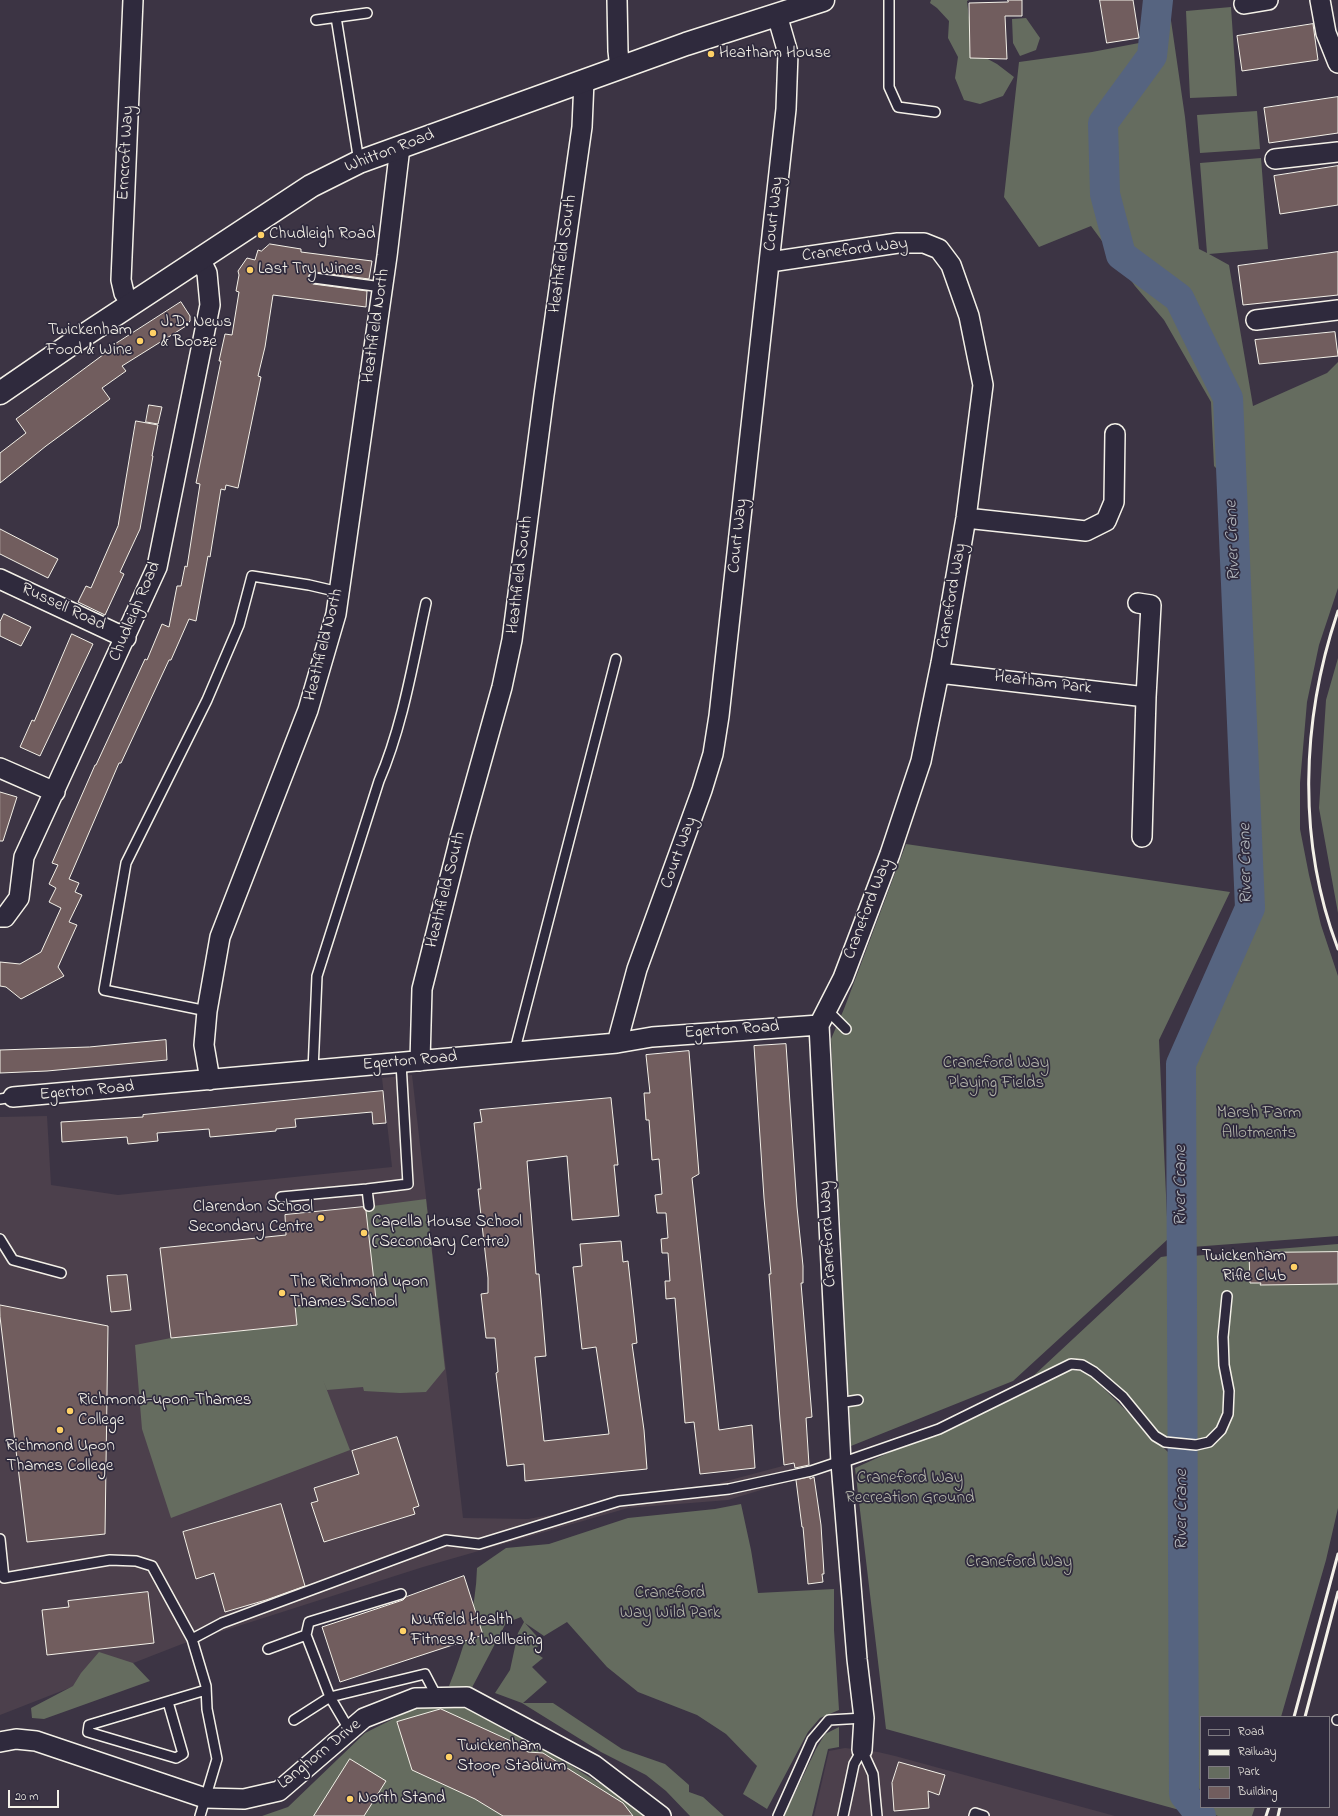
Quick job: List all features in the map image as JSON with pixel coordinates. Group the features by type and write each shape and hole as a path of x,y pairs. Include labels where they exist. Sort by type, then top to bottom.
{"main road":[{"name":"Whitton Road","path":"0,393 130,304 311,186 359,162 785,8 823,0"}],"street":[{"name":"Erncroft Way","path":"130,304 124,293 121,280 133,0"},
{"path":"617,0 618,51 620,68"},
{"path":"1244,4 1268,0"},
{"path":"1320,0 1326,33 1338,63"},
{"name":"Court Way","path":"617,1043 637,969 687,834 713,754 728,634 786,109 788,59 785,8"},
{"name":"Heathfield South","path":"420,1061 422,989 461,834 502,687 512,640 544,396 582,127 584,81"},
{"name":"Heathfield North","path":"210,1080 204,1045 207,1011 220,937 308,710 336,614 382,288 400,147"},
{"path":"1275,159 1338,152"},
{"name":"Craneford Way","path":"770,262 898,243 924,243 939,249 951,265 969,316 983,385 966,518 939,673 921,761 890,854 843,978 823,1018 841,1462 857,1659 864,1718 862,1750"},
{"name":"Chudleigh Road","path":"0,917 5,918 20,898 24,857 126,638 157,567 210,304 207,273 200,259"},
{"path":"1256,320 1338,310"},
{"path":"966,518 1086,531 1106,521 1114,502 1115,434"},
{"name":"Russell Road","path":"0,579 126,638"},
{"path":"1138,603 1151,605 1146,697 1142,837"},
{"name":"Heatham Park","path":"939,673 1146,697"},
{"path":"0,768 55,792"},
{"name":"Egerton Road","path":"6,1098 617,1043 652,1037 823,1018"},
{"name":"Langhorn Drive","path":"0,1742 16,1739 36,1741 205,1798 244,1799 279,1791 364,1718 415,1698 467,1697 594,1765 661,1816"}],"lane":[{"path":"889,0 889,87 898,107 935,112"},
{"path":"316,20 367,13"},
{"path":"336,17 359,162"},
{"path":"314,278 382,288"},
{"path":"207,1011 104,990 126,863 207,700 239,625 252,576 309,585 339,592"},
{"path":"312,1071 317,976 379,781 389,756 405,699 426,603"},
{"path":"514,1053 616,660"},
{"path":"823,1018 846,1029"},
{"path":"281,1197 366,1190 408,1184 401,1063"},
{"path":"366,1190 369,1206"},
{"path":"0,1239 13,1260 61,1273"},
{"path":"192,1639 222,1623 446,1540 479,1544 619,1501 729,1489 811,1471 841,1462 939,1429 1071,1364 1082,1366 1094,1372 1123,1397 1155,1436 1170,1444 1196,1444 1209,1442 1221,1430 1228,1414 1229,1391 1224,1365 1223,1337 1227,1296"},
{"path":"838,1403 858,1400"},
{"path":"0,1539 4,1578 110,1560 136,1561 152,1566 192,1639 206,1690 207,1709 217,1759 200,1816"},
{"path":"350,1731 330,1697 306,1635 309,1622 401,1594"},
{"path":"268,1649 306,1635"},
{"path":"294,1720 330,1697 425,1674 437,1697"},
{"path":"168,1702 183,1754 176,1758 88,1732 89,1725 206,1690"},
{"path":"778,1816 812,1740 829,1720 864,1718"},
{"path":"843,1816 854,1764 862,1750"},
{"path":"862,1750 873,1774 877,1816"},
{"path":"974,1816 974,1813 984,1816"}],"shaded area":[{"path":"412,1075 463,1518 528,1519 704,1487 809,1459 811,1471 807,1476 728,1500 628,1508 423,1567 182,1644 0,1715 0,1117 47,1116 51,1185 118,1195 392,1167 382,1078"},
{"path":"845,1748 878,1752 895,1756 1115,1816 814,1816 829,1751"}],"green space":[{"path":"931,0 969,0 967,1 973,51 997,64 1014,77 1003,96 980,104 964,100 955,78 958,57 948,38 949,21 930,3"},
{"name":"Marsh Farm Allotments","path":"1144,0 1168,0 1185,117 1199,249 1207,253 1200,163 1261,158 1268,249 1209,254 1229,265 1253,406 1327,373 1338,362 1338,588 1319,645 1307,702 1300,783 1300,829 1321,925 1338,976 1338,1236 1192,1247 1192,1074 1257,907 1236,489 1214,466 1211,402 1164,320 1135,286 1091,226 1039,247 1004,197 1019,62 1092,52 1139,43 1144,29"},
{"path":"1231,7 1237,96 1190,98 1186,11"},
{"path":"1026,18 1040,38 1036,50 1020,56 1013,43 1012,19"},
{"path":"1257,111 1260,149 1200,153 1197,115"},
{"path":"1338,658 1338,913 1319,808 1326,700"},
{"name":"Craneford Way Playing Fields","path":"906,844 1230,892 1159,1040 1168,1239 1013,1381 851,1446 831,1039 844,1009"},
{"path":"426,1199 445,1369 426,1392 400,1393 364,1391 363,1387 327,1390 323,1380 350,1450 171,1518 142,1429 135,1345 171,1338 297,1325 295,1306 376,1299 365,1207"},
{"path":"1338,1244 1338,1508 1326,1560 1281,1716 1200,1716 1200,1790 1196,1783 1192,1500 1192,1256"},
{"path":"1175,1255 1168,1439 1156,1431 1143,1414 1110,1378 1089,1364 1079,1361 1064,1362 1030,1379 1161,1257"},
{"name":"Craneford Way","path":"1071,1370 1086,1371 1170,1454 1174,1785 1183,1811 886,1729 855,1468"},
{"name":"Craneford Way Wild Park","path":"741,1504 758,1593 834,1589 834,1630 839,1710 820,1718 808,1732 767,1809 743,1794 757,1766 726,1734 697,1715 638,1692 607,1667 567,1622 544,1636 525,1623 541,1641 534,1652 543,1658 532,1667 547,1682 523,1703 553,1703 622,1749 665,1764 689,1785 689,1792 703,1797 724,1816 690,1816 666,1791 646,1775 601,1752 522,1703 495,1693 510,1670 518,1633 524,1622 521,1617 506,1623 467,1697 449,1686 460,1657 472,1613 477,1568 506,1548 549,1544 628,1518 715,1509"},
{"path":"99,1652 133,1663 150,1681 44,1719 32,1718 31,1708 73,1686 81,1673"},
{"name":"Twickenham Stoop Stadium","path":"437,1697 485,1712 652,1816 262,1816 288,1807 365,1733"},
{"path":"839,1727 839,1747 828,1749 812,1816 784,1816 816,1749 825,1734"},
{"path":"1210,1808 1255,1808 1252,1816 1218,1816 1213,1814"}],"building":[{"path":"1008,0 1022,0 1022,16 1005,16 1007,59 970,58 969,3 1008,2"},
{"path":"1100,0 1133,0 1139,38 1107,43"},
{"path":"1313,24 1318,60 1242,71 1237,36"},
{"path":"1338,97 1338,133 1269,143 1264,108"},
{"path":"1338,166 1338,205 1280,214 1274,176"},
{"path":"270,244 301,249 301,252 372,261 369,279 315,272 311,273 308,277 309,281 313,284 367,291 366,307 273,295 265,347 258,376 261,377 238,488 226,485 225,490 221,489 210,557 208,556 196,621 189,619 171,660 169,660 121,763 119,763 69,879 79,883 75,892 82,895 69,922 77,925 58,967 64,976 21,999 6,987 0,986 0,962 20,964 41,952 61,908 49,902 56,888 49,884 58,865 52,863 95,765 145,659 147,660 162,624 169,627 177,586 181,586 185,566 187,567 200,484 196,483 221,361 219,361 225,334 232,335 239,292 236,291 239,275 238,271 247,258 255,260 258,250 261,251"},
{"path":"1338,252 1338,295 1243,305 1238,266"},
{"path":"181,302 190,316 190,321 186,326 122,366 126,371 102,388 110,399 46,446 0,483 0,453 26,433 16,419 115,346 114,345"},
{"path":"1335,332 1338,356 1259,364 1255,340"},
{"path":"149,405 162,407 158,424 146,422"},
{"path":"136,421 158,425 140,529 120,572 124,574 105,615 78,602 86,586 91,588 118,526"},
{"path":"0,529 58,559 48,578 0,554"},
{"path":"4,614 31,627 21,646 0,636 0,622"},
{"path":"72,634 93,644 40,756 20,747 32,720 34,721"},
{"path":"0,792 17,797 3,841 0,841"},
{"path":"166,1040 167,1060 47,1071 0,1073 0,1050 89,1047"},
{"path":"786,1044 797,1207 803,1266 803,1283 801,1283 812,1417 806,1418 809,1465 795,1468 794,1463 784,1465 769,1274 771,1274 764,1198 754,1046"},
{"path":"689,1051 699,1174 692,1178 719,1430 752,1425 755,1468 700,1474 694,1422 685,1423 675,1298 666,1299 665,1281 670,1281 668,1253 662,1253 661,1239 668,1238 666,1213 657,1213 655,1195 662,1194 659,1159 652,1160 649,1120 646,1120 644,1093 650,1093 646,1055"},
{"path":"383,1091 386,1123 373,1124 372,1112 295,1119 296,1127 276,1129 276,1131 210,1137 209,1129 157,1133 158,1141 128,1144 127,1137 62,1142 61,1122 143,1117 143,1115"},
{"path":"611,1098 618,1165 614,1165 619,1216 572,1220 567,1156 527,1161 536,1274 539,1274 546,1356 535,1357 544,1441 609,1434 596,1347 582,1349 573,1267 582,1266 580,1244 621,1241 623,1262 628,1261 637,1343 632,1344 644,1430 647,1469 525,1481 524,1464 507,1466 496,1373 498,1372 495,1338 486,1338 481,1294 488,1293 488,1278 478,1189 481,1189 474,1123 482,1122 480,1110"},
{"path":"363,1207 366,1211 376,1299 295,1306 297,1325 171,1338 160,1248 286,1235 285,1215"},
{"name":"Twickenham Rifle Club","path":"1338,1252 1338,1284 1260,1285 1261,1283 1250,1283 1249,1253"},
{"path":"127,1275 131,1310 111,1312 107,1276"},
{"name":"Richmond Upon Thames College","path":"0,1305 108,1326 105,1534 27,1542 0,1317"},
{"path":"397,1437 419,1506 413,1508 415,1514 324,1542 311,1503 318,1501 314,1488 359,1474 352,1451"},
{"path":"810,1477 810,1479 814,1477 821,1525 824,1574 822,1574 823,1582 808,1584 803,1527 796,1480"},
{"path":"281,1504 305,1586 266,1600 225,1612 214,1573 196,1579 183,1532"},
{"name":"Nuffield Health Fitness & Wellbeing","path":"464,1576 483,1635 340,1682 322,1627 403,1600 406,1597"},
{"path":"148,1592 154,1643 47,1655 42,1610 69,1607 68,1601"},
{"path":"441,1709 511,1741 528,1752 543,1753 623,1803 633,1816 503,1816 475,1799 412,1770 397,1722"},
{"name":"North Stand","path":"350,1759 386,1781 364,1816 314,1816"},
{"path":"899,1762 945,1775 939,1795 928,1791 929,1808 894,1811 892,1783"}],"waterway":[{"name":"River Crane","path":"1158,0 1152,56 1103,123 1105,194 1121,255 1179,298 1228,398 1250,908 1181,1064 1184,1794 1201,1816"}],"railway":[{"path":"1338,611 1326,652 1317,695 1311,737 1309,780 1310,823 1316,866 1325,908 1338,949"},
{"path":"1294,1716 1338,1554"},
{"path":"1305,1716 1338,1592"},
{"path":"1266,1816 1269,1808"},
{"path":"1278,1816 1280,1808"}],"place":[{"name":"Heatham House","path":"711,54"},
{"name":"Chudleigh Road","path":"261,235"},
{"name":"Last Try Wines","path":"250,270"},
{"name":"J.D. News & Booze","path":"153,333"},
{"name":"Twickenham Food & Wine","path":"140,341"},
{"name":"Clarendon School Secondary Centre","path":"321,1218"},
{"name":"Capella House School (Secondary Centre)","path":"364,1233"},
{"name":"Twickenham Rifle Club","path":"1294,1267"},
{"name":"The Richmond upon Thames School","path":"282,1293"},
{"name":"Richmond-upon-Thames College","path":"70,1411"},
{"name":"Richmond Upon Thames College","path":"60,1430"},
{"name":"Nuffield Health Fitness & Wellbeing","path":"403,1631"},
{"name":"Twickenham Stoop Stadium","path":"449,1757"},
{"name":"North Stand","path":"350,1799"}],"park label":[{"name":"Craneford Way Recreation Ground","path":"910,1489"}]}
